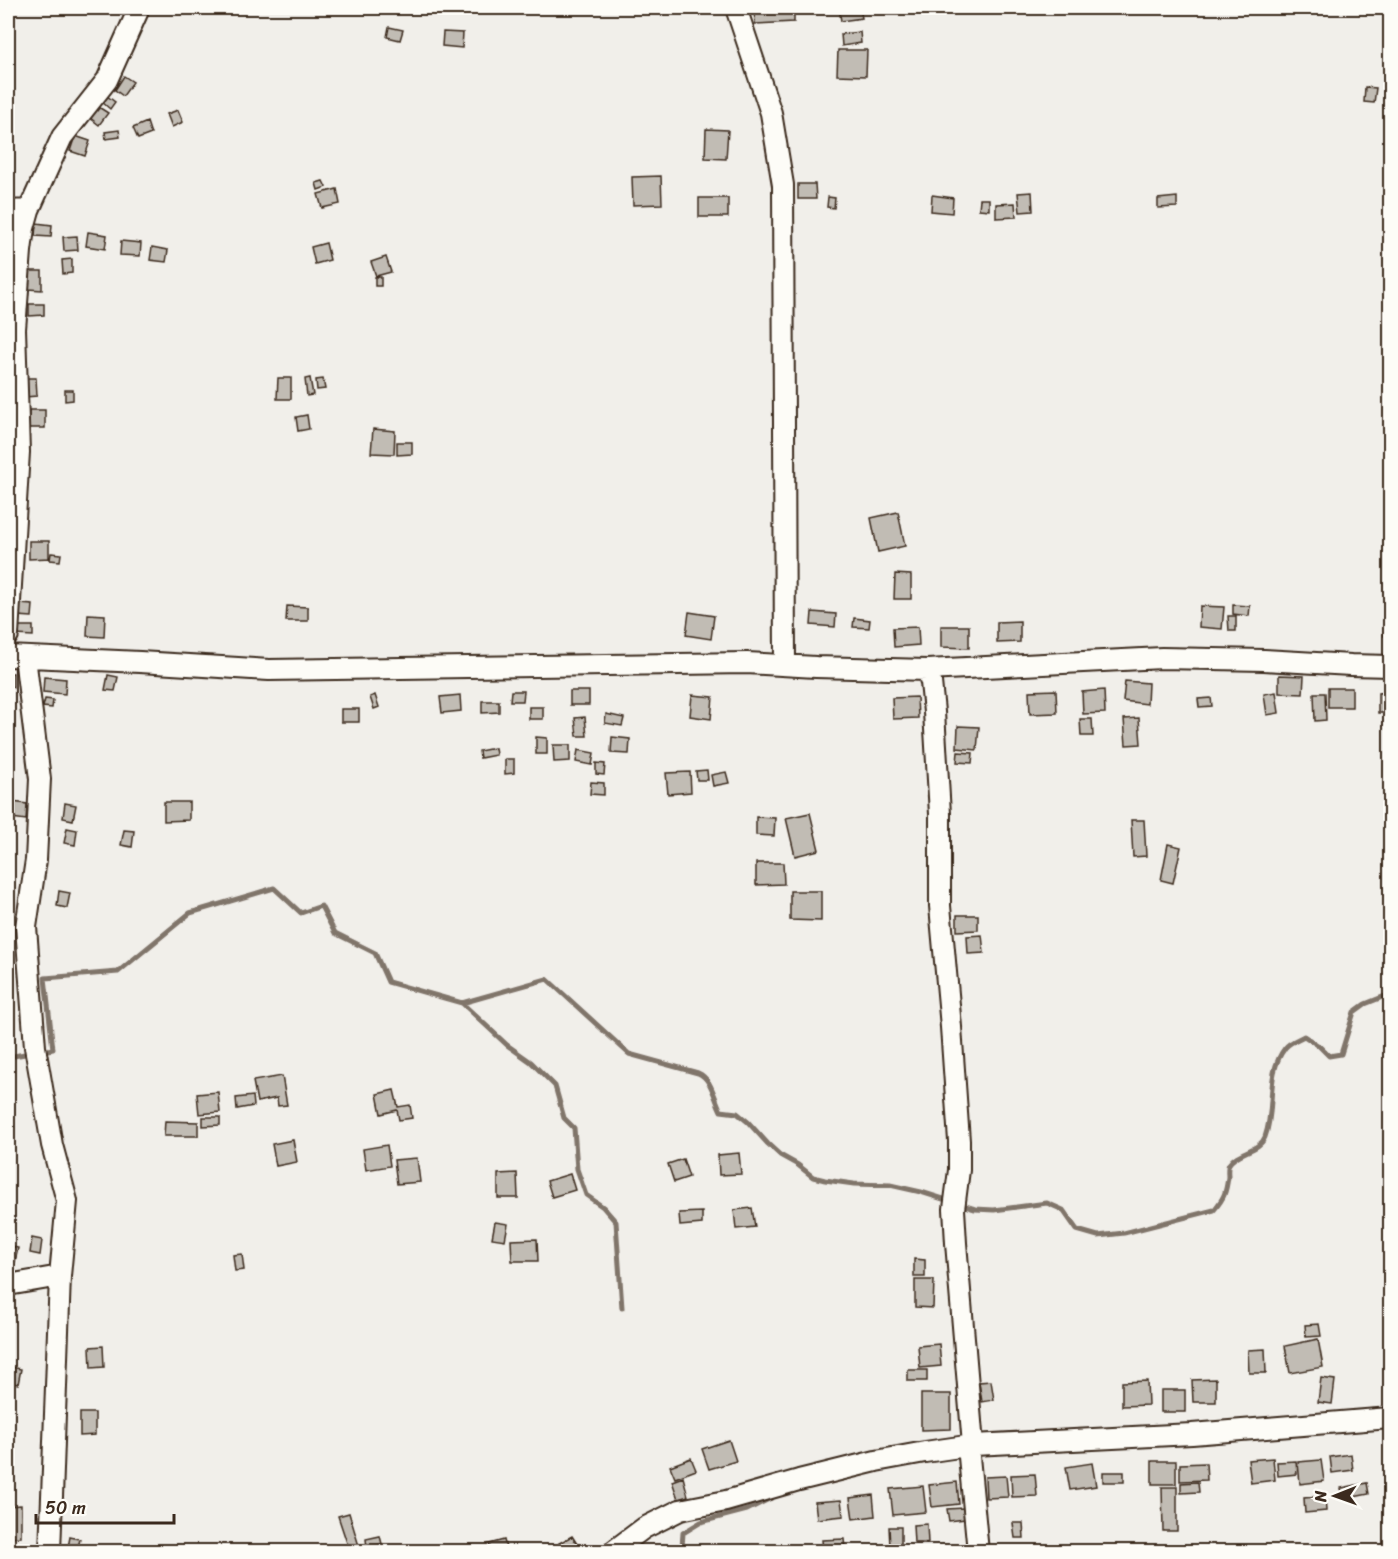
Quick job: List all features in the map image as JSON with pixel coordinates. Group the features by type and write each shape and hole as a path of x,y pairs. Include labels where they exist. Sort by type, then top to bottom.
{"street":[{"path":"8,635 15,329 21,251 29,210 62,137 106,80 137,13 132,8"},
{"path":"736,8 771,113 783,185 785,665"},
{"path":"8,211 29,210"},
{"path":"50,1551 60,1276 67,1201 52,1145 35,1047 26,927 36,860 40,779 16,656 268,670 747,663 927,670 1162,658 1390,666"},
{"path":"927,670 931,682 935,730 940,814 940,906 959,1141 959,1170 954,1209 955,1232 978,1551"},
{"path":"8,1285 60,1276"},
{"path":"612,1551 644,1528 680,1510 726,1501 876,1461 970,1446 1192,1434 1390,1418"}],"building":[{"path":"754,8 794,8 794,22 755,24"},
{"path":"839,8 860,8 862,18 841,21"},
{"path":"389,27 403,30 400,40 387,37"},
{"path":"443,32 463,33 462,48 442,46"},
{"path":"860,32 861,43 842,46 841,34"},
{"path":"838,50 867,50 866,76 837,75"},
{"path":"124,76 133,82 123,96 115,90"},
{"path":"1365,87 1376,88 1374,103 1364,102"},
{"path":"107,96 115,102 110,109 102,102"},
{"path":"97,106 108,113 99,125 89,117"},
{"path":"178,110 183,122 172,127 167,114"},
{"path":"147,122 151,134 138,139 133,128"},
{"path":"706,129 728,130 726,159 705,158"},
{"path":"119,130 120,137 106,139 105,132"},
{"path":"75,136 90,141 85,156 70,151"},
{"path":"661,176 662,204 633,205 632,177"},
{"path":"323,181 326,187 318,190 316,183"},
{"path":"798,184 815,184 816,199 798,199"},
{"path":"337,189 340,204 322,208 318,194"},
{"path":"1032,192 1033,211 1020,212 1018,193"},
{"path":"932,195 953,198 952,213 931,211"},
{"path":"828,197 835,198 834,208 827,207"},
{"path":"1177,197 1177,207 1158,208 1158,199"},
{"path":"699,198 728,198 728,217 699,217"},
{"path":"980,199 989,199 989,210 979,209"},
{"path":"1015,203 1016,217 996,218 996,204"},
{"path":"36,223 52,225 51,237 35,236"},
{"path":"88,232 107,235 105,249 86,246"},
{"path":"77,236 78,250 64,251 63,237"},
{"path":"121,241 141,243 140,256 120,255"},
{"path":"326,243 330,260 315,264 311,247"},
{"path":"152,247 168,250 166,262 150,260"},
{"path":"386,257 391,272 376,276 371,262"},
{"path":"72,259 72,273 63,274 62,260"},
{"path":"29,271 42,271 42,290 28,289"},
{"path":"375,277 381,277 381,286 375,286"},
{"path":"29,304 44,304 44,315 29,316"},
{"path":"24,378 36,378 37,396 25,397"},
{"path":"278,378 291,378 291,399 277,399"},
{"path":"310,378 313,395 307,396 305,379"},
{"path":"323,379 325,389 317,390 316,380"},
{"path":"65,390 73,390 73,400 65,401"},
{"path":"29,410 45,410 45,428 29,428"},
{"path":"307,415 309,429 298,431 296,417"},
{"path":"373,429 395,431 394,454 371,453"},
{"path":"397,442 412,442 412,454 397,455"},
{"path":"898,512 905,546 878,552 871,518"},
{"path":"29,541 49,541 49,558 29,559"},
{"path":"51,553 61,554 60,561 50,560"},
{"path":"895,574 911,575 911,599 894,599"},
{"path":"19,604 33,605 32,617 18,616"},
{"path":"1233,605 1250,606 1249,616 1233,614"},
{"path":"287,606 308,607 308,621 286,621"},
{"path":"1200,606 1224,607 1222,629 1199,627"},
{"path":"1386,610 1390,611 1390,636 1384,636"},
{"path":"689,612 714,616 711,639 686,635"},
{"path":"812,612 836,614 835,627 811,625"},
{"path":"88,614 105,615 104,637 87,636"},
{"path":"1228,616 1236,616 1236,631 1229,631"},
{"path":"854,618 870,620 869,628 853,627"},
{"path":"1020,621 1020,642 997,643 997,622"},
{"path":"16,626 33,626 33,636 16,635"},
{"path":"941,626 969,626 969,648 941,647"},
{"path":"918,627 919,645 894,647 893,628"},
{"path":"8,673 13,673 13,687 8,687"},
{"path":"108,675 118,677 115,691 105,690"},
{"path":"1279,675 1304,676 1303,694 1279,693"},
{"path":"44,677 66,679 65,694 43,692"},
{"path":"1125,681 1148,683 1147,704 1123,701"},
{"path":"1328,688 1352,688 1352,707 1328,707"},
{"path":"1056,690 1057,713 1030,714 1029,691"},
{"path":"1104,690 1105,713 1083,714 1082,692"},
{"path":"511,691 524,691 523,701 510,701"},
{"path":"570,691 589,691 589,705 570,705"},
{"path":"1276,692 1279,713 1267,715 1264,694"},
{"path":"1390,692 1390,713 1378,713 1378,693"},
{"path":"1314,693 1325,693 1326,720 1315,721"},
{"path":"375,695 379,707 374,709 370,697"},
{"path":"460,695 461,711 442,713 440,697"},
{"path":"692,695 713,697 711,719 690,716"},
{"path":"917,697 918,718 893,719 892,698"},
{"path":"1211,698 1212,706 1199,707 1198,699"},
{"path":"45,699 53,700 52,708 43,707"},
{"path":"482,701 499,701 499,712 482,713"},
{"path":"529,707 543,707 543,719 529,719"},
{"path":"341,709 359,709 359,722 341,722"},
{"path":"606,714 624,718 622,726 605,723"},
{"path":"585,717 587,736 577,736 575,718"},
{"path":"1139,718 1141,744 1126,745 1124,719"},
{"path":"1080,719 1092,719 1093,736 1081,736"},
{"path":"958,726 979,727 977,750 957,748"},
{"path":"536,737 547,738 547,754 536,754"},
{"path":"612,737 630,739 629,754 611,753"},
{"path":"553,745 570,745 570,761 554,762"},
{"path":"495,748 496,755 480,758 479,751"},
{"path":"578,750 594,753 592,765 576,762"},
{"path":"958,752 973,753 972,763 957,762"},
{"path":"505,759 514,759 514,773 505,774"},
{"path":"596,763 605,764 604,775 596,774"},
{"path":"707,770 708,780 697,780 696,771"},
{"path":"690,772 691,792 668,794 666,773"},
{"path":"726,772 729,783 713,786 711,775"},
{"path":"591,782 604,783 604,795 590,794"},
{"path":"13,802 27,804 26,820 12,818"},
{"path":"164,802 189,802 189,820 164,821"},
{"path":"65,803 76,805 73,820 63,818"},
{"path":"810,813 819,850 795,856 786,818"},
{"path":"756,817 775,818 774,836 756,835"},
{"path":"1131,820 1144,820 1146,856 1133,857"},
{"path":"8,825 11,825 8,849"},
{"path":"67,828 77,830 75,845 64,843"},
{"path":"124,830 134,831 132,847 121,845"},
{"path":"1168,844 1181,847 1173,883 1161,880"},
{"path":"756,863 783,863 784,884 756,885"},
{"path":"59,891 70,893 67,908 57,906"},
{"path":"790,891 821,891 821,921 790,920"},
{"path":"957,915 978,915 978,930 957,931"},
{"path":"982,935 984,953 968,954 967,936"},
{"path":"282,1076 287,1105 278,1106 277,1098 257,1102 253,1081"},
{"path":"394,1090 398,1107 410,1105 412,1118 399,1120 397,1110 381,1114 377,1094"},
{"path":"218,1092 220,1112 199,1114 197,1094"},
{"path":"253,1096 254,1106 237,1109 236,1098"},
{"path":"203,1117 220,1117 220,1125 203,1126"},
{"path":"165,1121 198,1122 198,1136 164,1136"},
{"path":"293,1140 297,1162 276,1166 272,1144"},
{"path":"387,1145 390,1166 366,1170 363,1149"},
{"path":"739,1153 741,1174 719,1175 718,1155"},
{"path":"417,1158 420,1182 397,1184 394,1160"},
{"path":"683,1159 689,1177 674,1182 668,1164"},
{"path":"517,1173 518,1198 498,1198 498,1174"},
{"path":"570,1174 575,1190 552,1197 547,1181"},
{"path":"752,1208 755,1227 736,1229 734,1210"},
{"path":"702,1212 702,1224 680,1226 679,1213"},
{"path":"495,1222 508,1224 505,1240 492,1238"},
{"path":"32,1238 42,1240 40,1255 30,1253"},
{"path":"537,1239 538,1261 512,1261 511,1240"},
{"path":"8,1246 18,1248 15,1262 8,1261"},
{"path":"242,1254 244,1270 235,1271 233,1255"},
{"path":"914,1259 925,1260 925,1277 914,1277"},
{"path":"915,1280 934,1280 933,1308 915,1307"},
{"path":"1319,1324 1321,1336 1306,1337 1305,1325"},
{"path":"1318,1339 1323,1367 1290,1373 1285,1346"},
{"path":"939,1344 941,1366 920,1368 918,1346"},
{"path":"103,1346 104,1367 91,1368 90,1347"},
{"path":"1265,1349 1266,1373 1249,1373 1248,1350"},
{"path":"11,1367 21,1369 18,1384 8,1382"},
{"path":"908,1370 927,1370 927,1381 908,1381"},
{"path":"1321,1378 1335,1380 1332,1404 1318,1402"},
{"path":"1216,1379 1216,1402 1193,1402 1192,1380"},
{"path":"991,1381 994,1400 982,1402 979,1382"},
{"path":"1147,1381 1148,1405 1122,1406 1122,1382"},
{"path":"1161,1390 1185,1390 1185,1412 1161,1412"},
{"path":"921,1394 951,1394 951,1429 921,1430"},
{"path":"80,1413 95,1413 95,1435 80,1436"},
{"path":"729,1440 736,1461 709,1469 702,1449"},
{"path":"1351,1454 1353,1470 1332,1473 1330,1457"},
{"path":"691,1458 696,1470 675,1478 670,1466"},
{"path":"1273,1458 1275,1480 1251,1483 1248,1460"},
{"path":"1321,1460 1324,1481 1300,1484 1298,1462"},
{"path":"1152,1461 1176,1461 1176,1484 1152,1484"},
{"path":"1296,1461 1297,1474 1278,1476 1277,1462"},
{"path":"1092,1463 1096,1486 1070,1490 1066,1467"},
{"path":"1206,1463 1207,1480 1180,1481 1180,1464"},
{"path":"1103,1472 1124,1472 1124,1482 1103,1482"},
{"path":"1035,1474 1037,1496 1012,1497 1011,1475"},
{"path":"1006,1476 1008,1497 986,1498 985,1477"},
{"path":"683,1477 688,1496 678,1499 672,1481"},
{"path":"957,1482 959,1504 932,1507 929,1485"},
{"path":"1198,1482 1199,1492 1181,1493 1181,1483"},
{"path":"1367,1483 1369,1494 1343,1499 1341,1488"},
{"path":"923,1486 926,1512 893,1515 890,1489"},
{"path":"1162,1487 1177,1487 1177,1531 1163,1531"},
{"path":"873,1495 875,1516 853,1519 850,1498"},
{"path":"1325,1496 1326,1511 1305,1513 1304,1498"},
{"path":"841,1500 843,1516 817,1519 815,1502"},
{"path":"21,1505 21,1537 8,1538 8,1506"},
{"path":"964,1508 965,1519 949,1521 947,1509"},
{"path":"349,1513 359,1546 349,1549 338,1516"},
{"path":"1013,1523 1023,1523 1024,1538 1015,1538"},
{"path":"927,1524 928,1543 914,1543 913,1525"},
{"path":"889,1527 901,1527 901,1546 890,1547"},
{"path":"380,1536 382,1544 367,1547 366,1539"},
{"path":"572,1536 579,1547 572,1552 564,1552 559,1543"},
{"path":"70,1537 80,1539 77,1552 67,1552"},
{"path":"844,1539 845,1549 823,1550 822,1540"},
{"path":"504,1540 507,1552 492,1552 489,1544"},
{"path":"12,1544 25,1544 25,1552 12,1552"}],"waterway":[{"path":"8,1057 53,1049 45,978 118,972 190,913 274,888 301,913 321,906 335,933 375,953 388,982 462,1003 547,979 629,1054 703,1076 710,1084 721,1111 737,1113 780,1155 813,1177 854,1184 890,1185 975,1209 994,1210 1047,1203 1063,1210 1077,1230 1098,1236 1124,1233 1214,1210 1225,1191 1229,1164 1237,1156 1258,1145 1265,1137 1275,1069 1286,1046 1304,1036 1329,1056 1341,1054 1354,1012 1365,1004 1390,994"},
{"path":"462,1003 507,1045 531,1062 555,1086 564,1118 574,1128 577,1169 586,1195 603,1207 616,1222 622,1308"},
{"path":"683,1552 683,1533 701,1522 747,1510 775,1496"}]}
